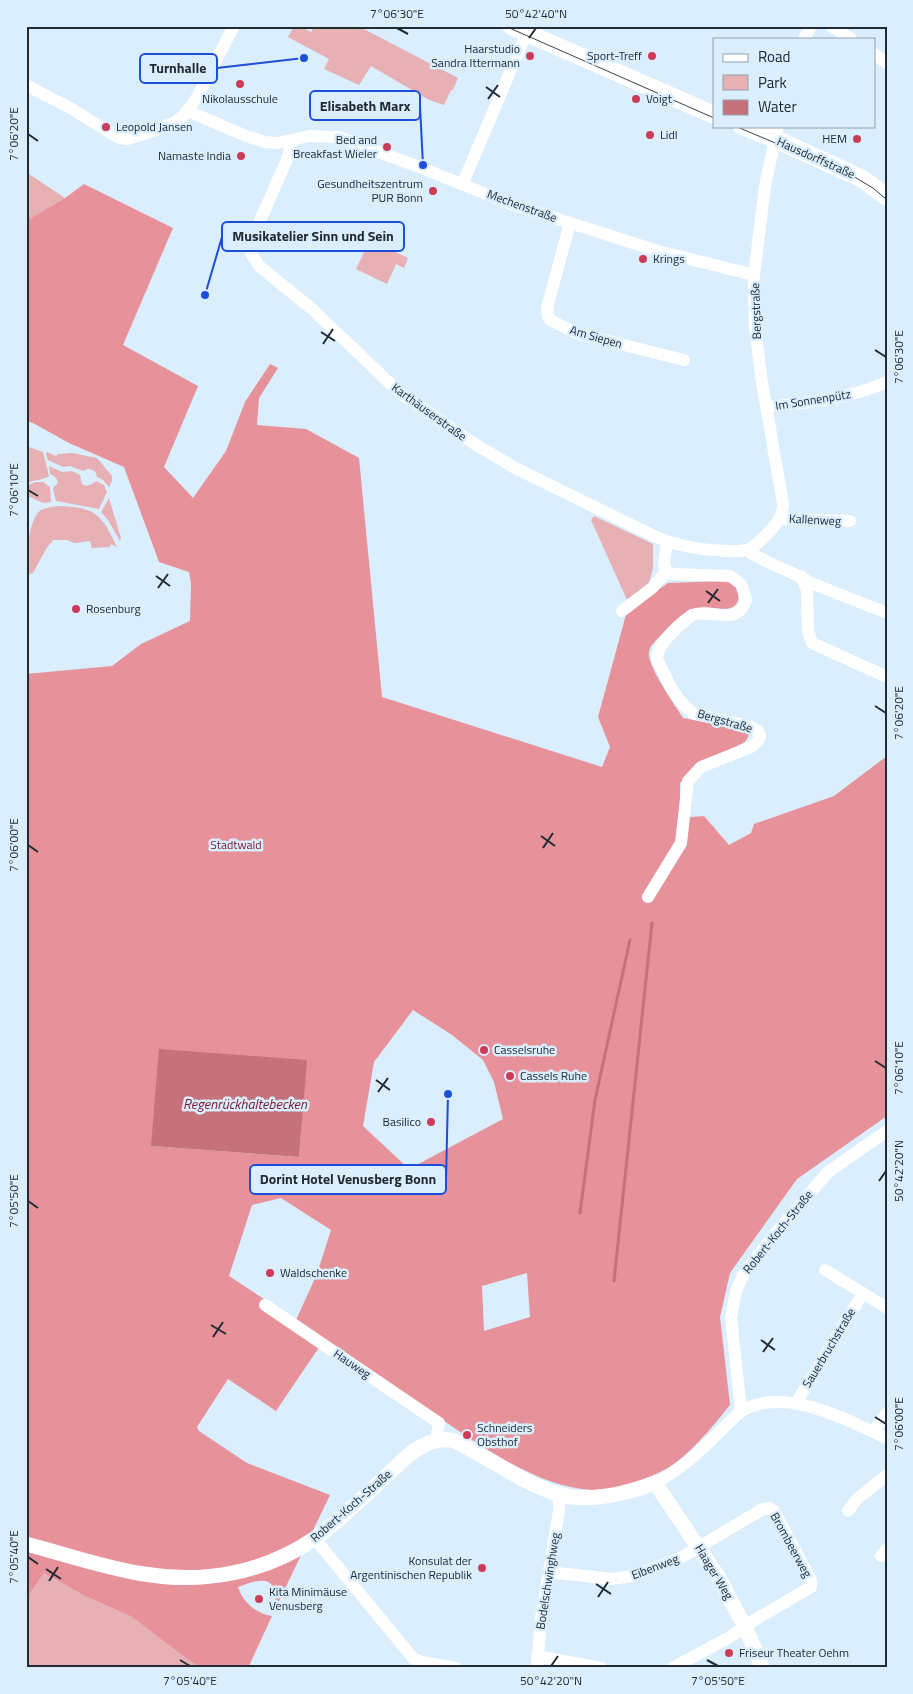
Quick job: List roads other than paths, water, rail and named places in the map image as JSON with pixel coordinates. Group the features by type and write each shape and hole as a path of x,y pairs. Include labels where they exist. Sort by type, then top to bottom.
{"main road":[{"path":"522,28 713,115"},
{"name":"Hausdorffstraße","path":"752,128 777,133 858,176 885,193"}],"street":[{"path":"26,85 72,109 119,138 126,139 142,135 174,122 188,111 234,26"},
{"path":"805,38 811,26"},
{"path":"831,26 849,38"},
{"path":"462,183 522,28"},
{"path":"876,55 887,63"},
{"name":"Mechenstraße","path":"188,111 256,140 277,143 310,136 338,138 462,183 511,204 658,251 754,275"},
{"name":"Bergstraße","path":"777,133 765,186 754,275 755,327 761,376 783,504 780,518"},
{"name":"Karthäuserstraße","path":"292,140 288,157 252,239 251,253 259,266 312,309 384,378 422,409 515,468 667,542"},
{"name":"Am Siepen","path":"570,223 547,308 550,320 576,333 684,360"},
{"name":"Im Sonnenpütz","path":"767,407 833,400 860,393 887,382"},
{"path":"622,611 652,588 666,572 664,563 667,542 716,551 746,550 757,543 780,518"},
{"name":"Kallenweg","path":"780,518 850,522"},
{"path":"746,550 760,559 800,576 810,583 887,613"},
{"name":"Bergstraße","path":"648,898 681,843 688,781 701,767 751,747 758,741 760,736 758,731 749,726 696,714 688,710 676,695 657,660 657,655 666,640 692,615 698,613 731,616 742,610 746,599 741,584 730,576 673,574 666,572"},
{"path":"800,576 807,590 808,631 812,643 885,676"},
{"name":"Robert-Koch-Straße","path":"740,1411 731,1318 736,1290 744,1273 828,1172 887,1131"},
{"path":"825,1270 887,1308"},
{"name":"Sauerbruchstraße","path":"796,1403 863,1293"},
{"name":"Hauweg","path":"265,1304 439,1423 436,1440"},
{"path":"436,1440 452,1440 547,1490 578,1497 613,1495 655,1483 672,1474 688,1462 740,1411 749,1406 768,1402 796,1403 812,1407 887,1438"},
{"path":"873,1432 887,1413"},
{"name":"Robert-Koch-Straße","path":"26,1544 144,1574 188,1577 231,1574 256,1568 284,1557 315,1539 411,1453 436,1440"},
{"path":"848,1511 857,1499 887,1475"},
{"name":"Haager Weg","path":"655,1483 700,1547 719,1578 745,1627 763,1668"},
{"name":"Bodelschwinghweg","path":"537,1662 541,1618 559,1511 559,1494"},
{"name":"Brombeerweg","path":"700,1547 763,1509 769,1508 774,1511 811,1580 811,1587 745,1627"},
{"path":"315,1539 407,1653 422,1662 456,1668"},
{"name":"Eibenweg","path":"549,1572 602,1578 623,1578 646,1572 680,1558 700,1547"},
{"path":"672,1668 745,1627"},
{"path":"537,1662 601,1668"}],"water":[{"name":"Regenrückhaltebecken","path":"159,1049 307,1060 299,1157 151,1146"}],"waterway":[{"path":"614,1281 652,923"},
{"path":"580,1213 595,1100 630,940"}],"tram line":[{"path":"505,26 713,118"},
{"path":"740,128 851,175 873,188 887,200"}],"place":[{"name":"Haarstudio Sandra Ittermann","path":"530,56"},
{"name":"Sport-Treff","path":"652,56"},
{"name":"Turnhalle","path":"304,58"},
{"name":"Nikolausschule","path":"240,84"},
{"name":"Voigt","path":"636,99"},
{"name":"Leopold Jansen","path":"106,127"},
{"name":"Lidl","path":"650,135"},
{"name":"HEM","path":"857,139"},
{"name":"Bed and Breakfast Wieler","path":"387,147"},
{"name":"Namaste India","path":"241,156"},
{"name":"Elisabeth Marx","path":"423,165"},
{"name":"Gesundheitszentrum PUR Bonn","path":"433,191"},
{"name":"Krings","path":"643,259"},
{"name":"Musikatelier Sinn und Sein","path":"205,295"},
{"name":"Rosenburg","path":"76,609"},
{"name":"Casselsruhe","path":"484,1050"},
{"name":"Cassels Ruhe","path":"510,1076"},
{"name":"Dorint Hotel Venusberg Bonn","path":"448,1094"},
{"name":"Basilico","path":"431,1122"},
{"name":"Waldschenke","path":"270,1273"},
{"name":"Schneiders Obsthof","path":"467,1435"},
{"name":"Konsulat der Argentinischen Republik","path":"482,1568"},
{"name":"Kita Minimäuse Venusberg","path":"259,1599"},
{"name":"Friseur Theater Oehm","path":"729,1653"}],"park label":[{"name":"Stadtwald","path":"236,845"}]}
